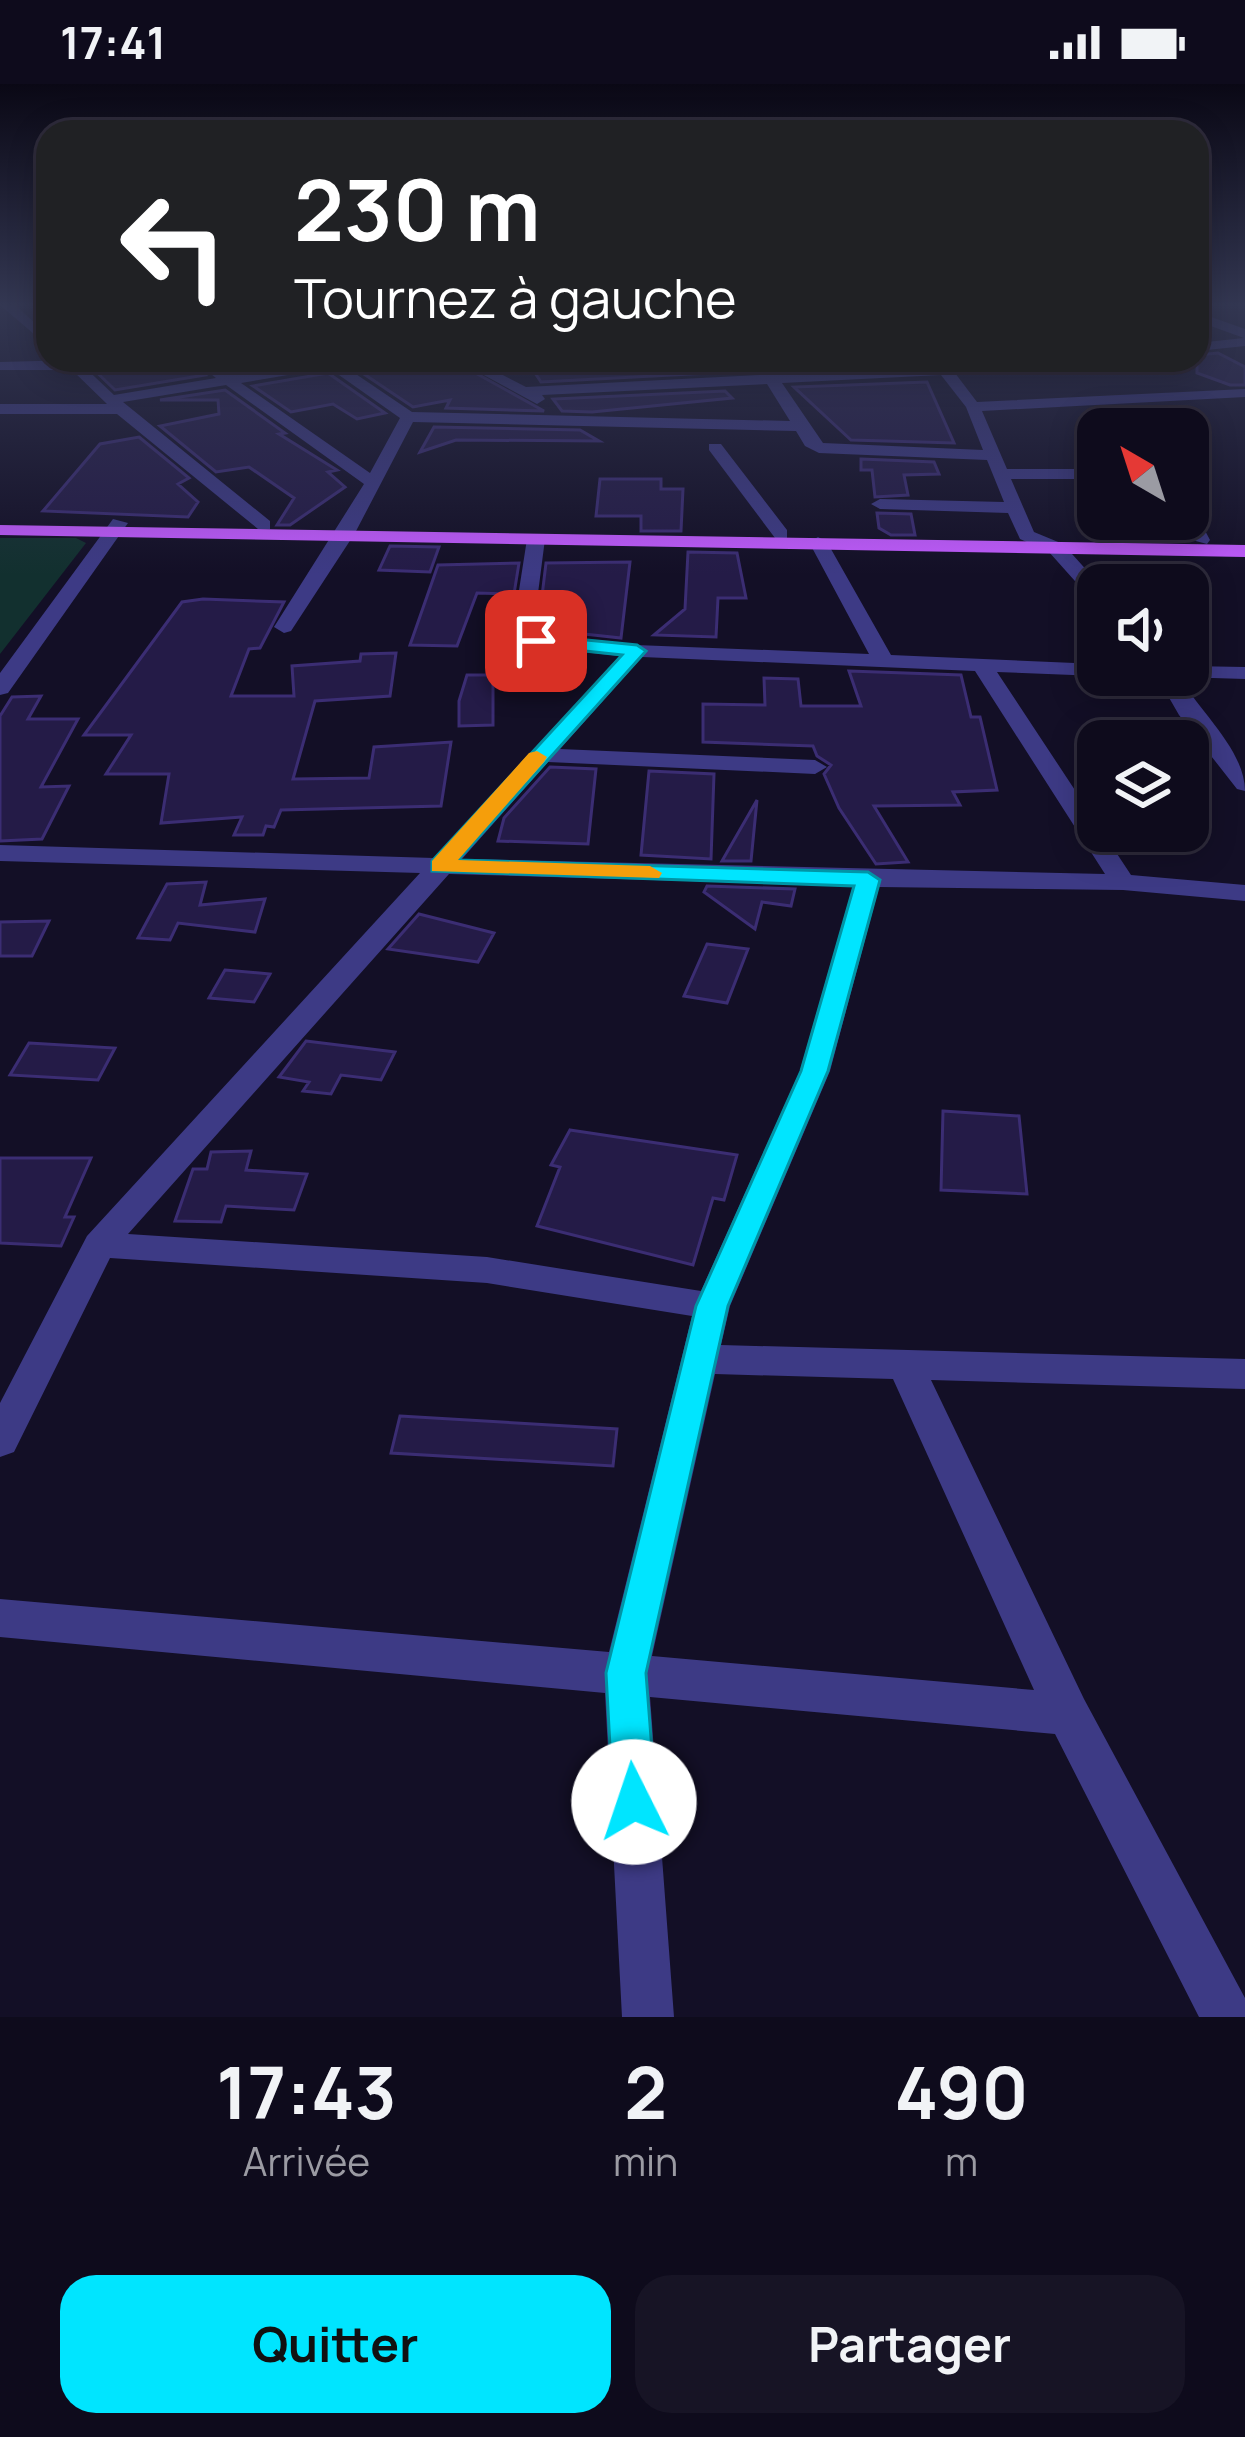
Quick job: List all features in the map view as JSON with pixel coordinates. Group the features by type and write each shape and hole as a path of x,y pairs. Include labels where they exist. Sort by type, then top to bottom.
{"main road":[{"path":"116,527 264,525 536,539 1245,551"},
{"path":"0,526 1077,536"},
{"path":"1202,540 1245,542"}],"street":[{"path":"107,394 264,525"},
{"path":"0,409 118,404 162,394"},
{"path":"246,394 370,481"},
{"path":"379,394 408,417 800,426"},
{"path":"526,394 584,423"},
{"path":"781,394 811,443 832,451 995,455"},
{"path":"964,394 995,455 1026,535 1056,548 1077,572"},
{"path":"973,407 1222,394"},
{"path":"284,627 348,529 408,417"},
{"path":"715,447 782,534"},
{"path":"1000,474 1077,474"},
{"path":"880,504 1015,508"},
{"path":"0,688 116,527"},
{"path":"536,539 522,635 550,643 637,651 1077,669"},
{"path":"818,542 883,660"},
{"path":"0,1441 99,1245 637,651"},
{"path":"982,667 1123,882"},
{"path":"1209,672 1245,673"},
{"path":"1179,696 1245,784"},
{"path":"538,755 815,767"},
{"path":"0,853 868,880 1123,882 1242,898"},
{"path":"648,2017 626,1673 712,1306 814,1071 868,880"},
{"path":"99,1245 487,1270 712,1306"},
{"path":"699,1359 1241,1380"},
{"path":"907,1367 1068,1714 1227,2017"},
{"path":"0,1618 1068,1714"}],"green space":[{"path":"0,538 76,538 86,543 0,654"}],"building":[{"path":"231,394 285,433 279,434 337,470 328,472 345,487 290,525 277,525 294,498 249,467 216,472 160,426 219,414 218,400 160,400"},
{"path":"265,394 358,394 385,413 357,419 333,404 291,412"},
{"path":"394,394 514,394 544,411 446,408 450,400 413,407"},
{"path":"656,394 732,398 592,412 562,411 553,399"},
{"path":"802,394 932,394 954,443 851,440"},
{"path":"434,427 580,430 599,441 456,440 420,452"},
{"path":"139,437 189,478 178,484 198,502 188,517 43,511 100,444"},
{"path":"861,459 934,462 939,474 904,475 908,495 875,497 872,470 861,470"},
{"path":"600,479 661,479 661,489 683,489 681,531 641,531 641,516 596,516"},
{"path":"877,513 911,514 915,535 891,535 879,528"},
{"path":"390,546 439,547 430,572 379,570"},
{"path":"688,552 737,553 746,598 718,598 716,637 654,635 685,609"},
{"path":"630,562 621,638 538,629 546,563"},
{"path":"519,563 514,594 477,593 457,646 410,645 438,565"},
{"path":"182,602 284,602 260,648 249,649 231,696 294,696 292,666 396,653 390,696 315,701 293,779 369,778 374,747 451,742 441,806 281,810 274,827 266,826 263,835 234,835 242,817 161,823 169,774 106,774 131,735 84,735"},
{"path":"522,645 583,657 570,687 501,686"},
{"path":"849,671 961,675 971,717 980,717 997,790 953,792 960,805 874,806 908,862 876,864 839,808 824,774 831,765 817,756 813,746 703,742 703,704 765,705 764,678 798,679 801,706 861,706"},
{"path":"467,675 493,675 493,725 459,726 459,701"},
{"path":"41,696 28,719 78,719 41,787 69,786 42,839 0,841 0,716 12,697"},
{"path":"550,767 596,769 588,844 498,841 504,818"},
{"path":"649,771 714,774 711,859 641,855"},
{"path":"757,800 751,861 722,861"},
{"path":"206,882 200,905 265,899 255,932 178,923 170,940 138,938 167,884"},
{"path":"707,886 795,889 791,906 762,902 755,929 704,892"},
{"path":"419,914 494,933 478,962 388,949"},
{"path":"49,921 32,956 0,956 0,922"},
{"path":"707,944 748,949 727,1003 684,996"},
{"path":"225,970 270,974 254,1002 209,998"},
{"path":"306,1041 395,1052 381,1080 341,1075 331,1094 303,1091 309,1082 279,1077"},
{"path":"29,1043 115,1048 98,1080 10,1075"},
{"path":"943,1111 1019,1116 1027,1194 941,1190"},
{"path":"570,1130 737,1155 724,1200 713,1198 693,1265 537,1226 560,1167 551,1165"},
{"path":"251,1151 246,1170 307,1174 294,1210 226,1206 221,1222 175,1221 193,1169 207,1169 211,1152"},
{"path":"0,1158 91,1158 65,1217 74,1217 61,1246 0,1243"},
{"path":"400,1416 617,1429 613,1466 391,1453"}],"slow traffic":[{"path":"537,757 440,866 650,873"}],"route":[{"path":"536,641 637,651 440,866 868,880 814,1071 712,1306 626,1673 634,1802"}]}
